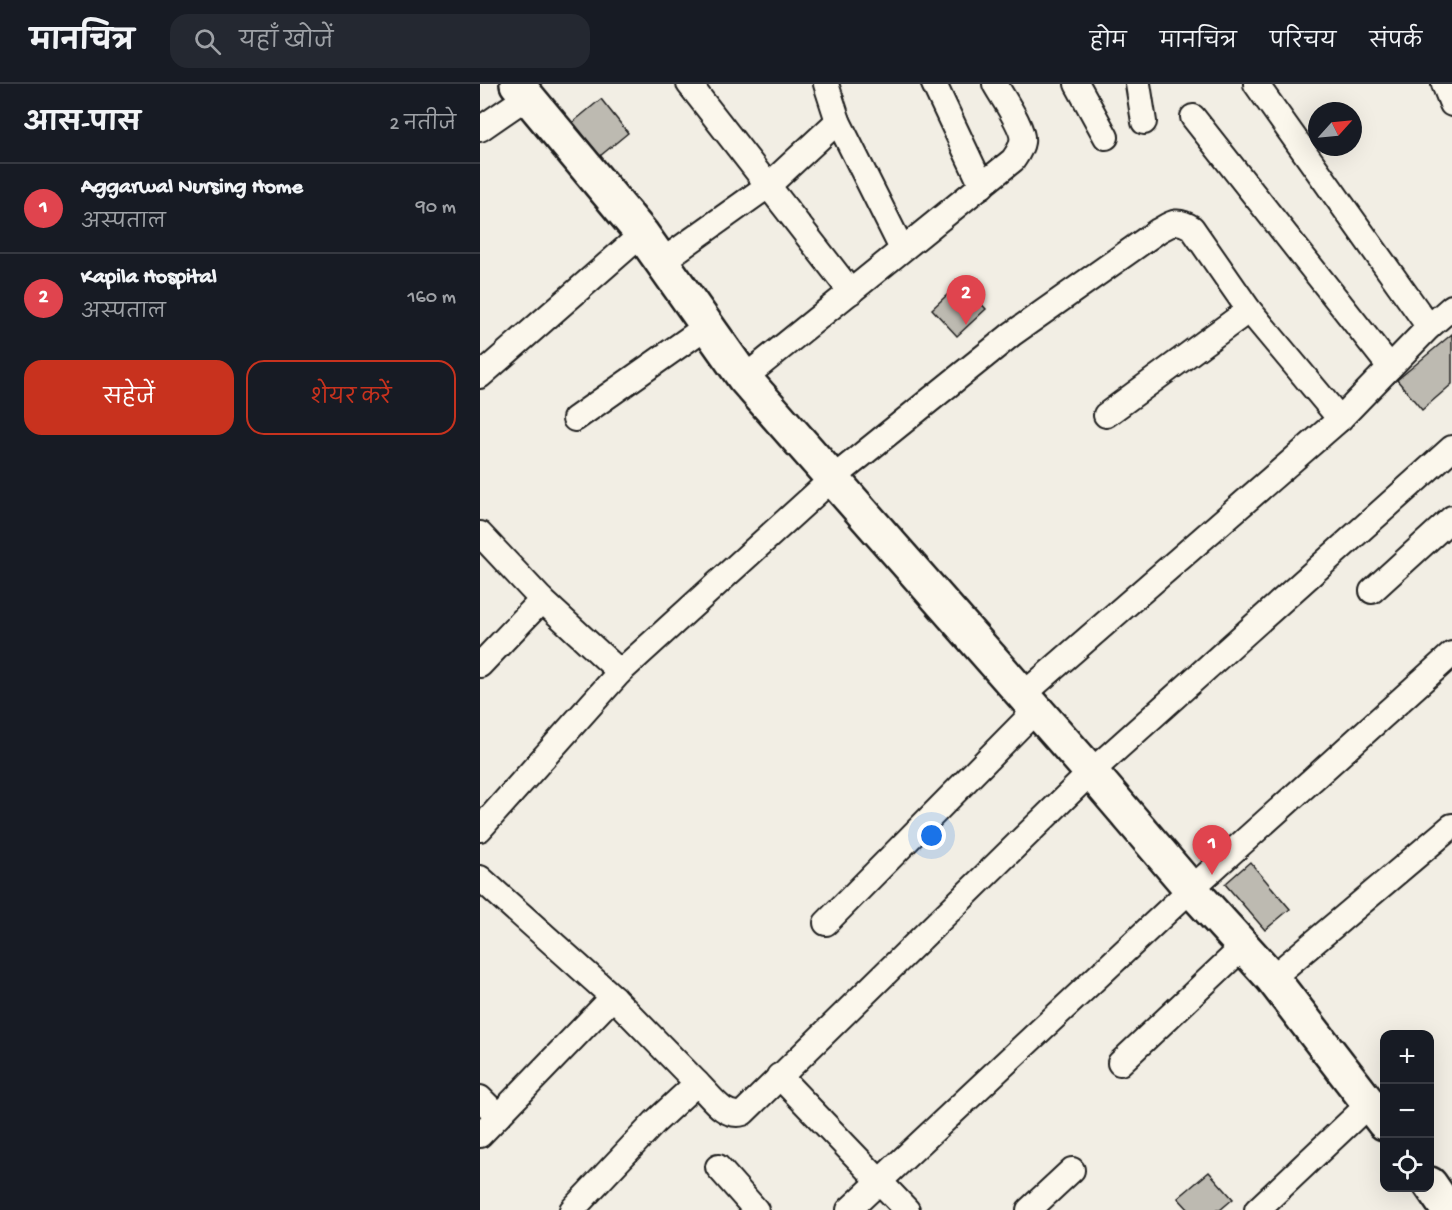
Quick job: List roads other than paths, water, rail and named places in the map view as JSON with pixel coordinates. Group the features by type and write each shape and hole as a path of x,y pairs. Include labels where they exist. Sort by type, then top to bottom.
{"main road":[{"path":"523,90 642,234 744,378 1092,772 1191,890 1272,978 1377,1113"}],"street":[{"path":"689,84 851,292"},
{"path":"826,84 838,121 902,249"},
{"path":"934,84 982,186"},
{"path":"744,378 1014,159 1023,140 1019,127 995,84"},
{"path":"1077,84 1106,136"},
{"path":"1138,84 1144,122"},
{"path":"1256,84 1429,327"},
{"path":"1444,84 1452,104"},
{"path":"480,129 523,90"},
{"path":"1193,117 1390,367"},
{"path":"661,262 769,185 838,121"},
{"path":"480,829 620,672 832,479 1012,334 1172,223 1183,222 1192,228 1249,310 1340,419"},
{"path":"480,376 642,234"},
{"path":"826,923 1029,703 1340,419 1429,327 1452,307"},
{"path":"1106,415 1249,310"},
{"path":"575,419 707,326"},
{"path":"480,878 613,997 728,1113 737,1115 743,1113 1092,772 1452,448"},
{"path":"1372,591 1452,518"},
{"path":"480,534 542,600 620,672"},
{"path":"480,665 542,600"},
{"path":"849,1210 1191,890 1452,654"},
{"path":"1272,978 1452,826"},
{"path":"1120,1063 1243,946"},
{"path":"480,1135 613,997"},
{"path":"779,1076 907,1210"},
{"path":"572,1210 655,1122 697,1083"},
{"path":"480,1098 498,1116"},
{"path":"1257,1210 1377,1113"},
{"path":"718,1167 756,1210"},
{"path":"1029,1210 1072,1170"}],"place":[{"name":"Kapila Hospital","path":"966,325"},
{"name":"Aggarwal Nursing Home","path":"1212,875"}]}
